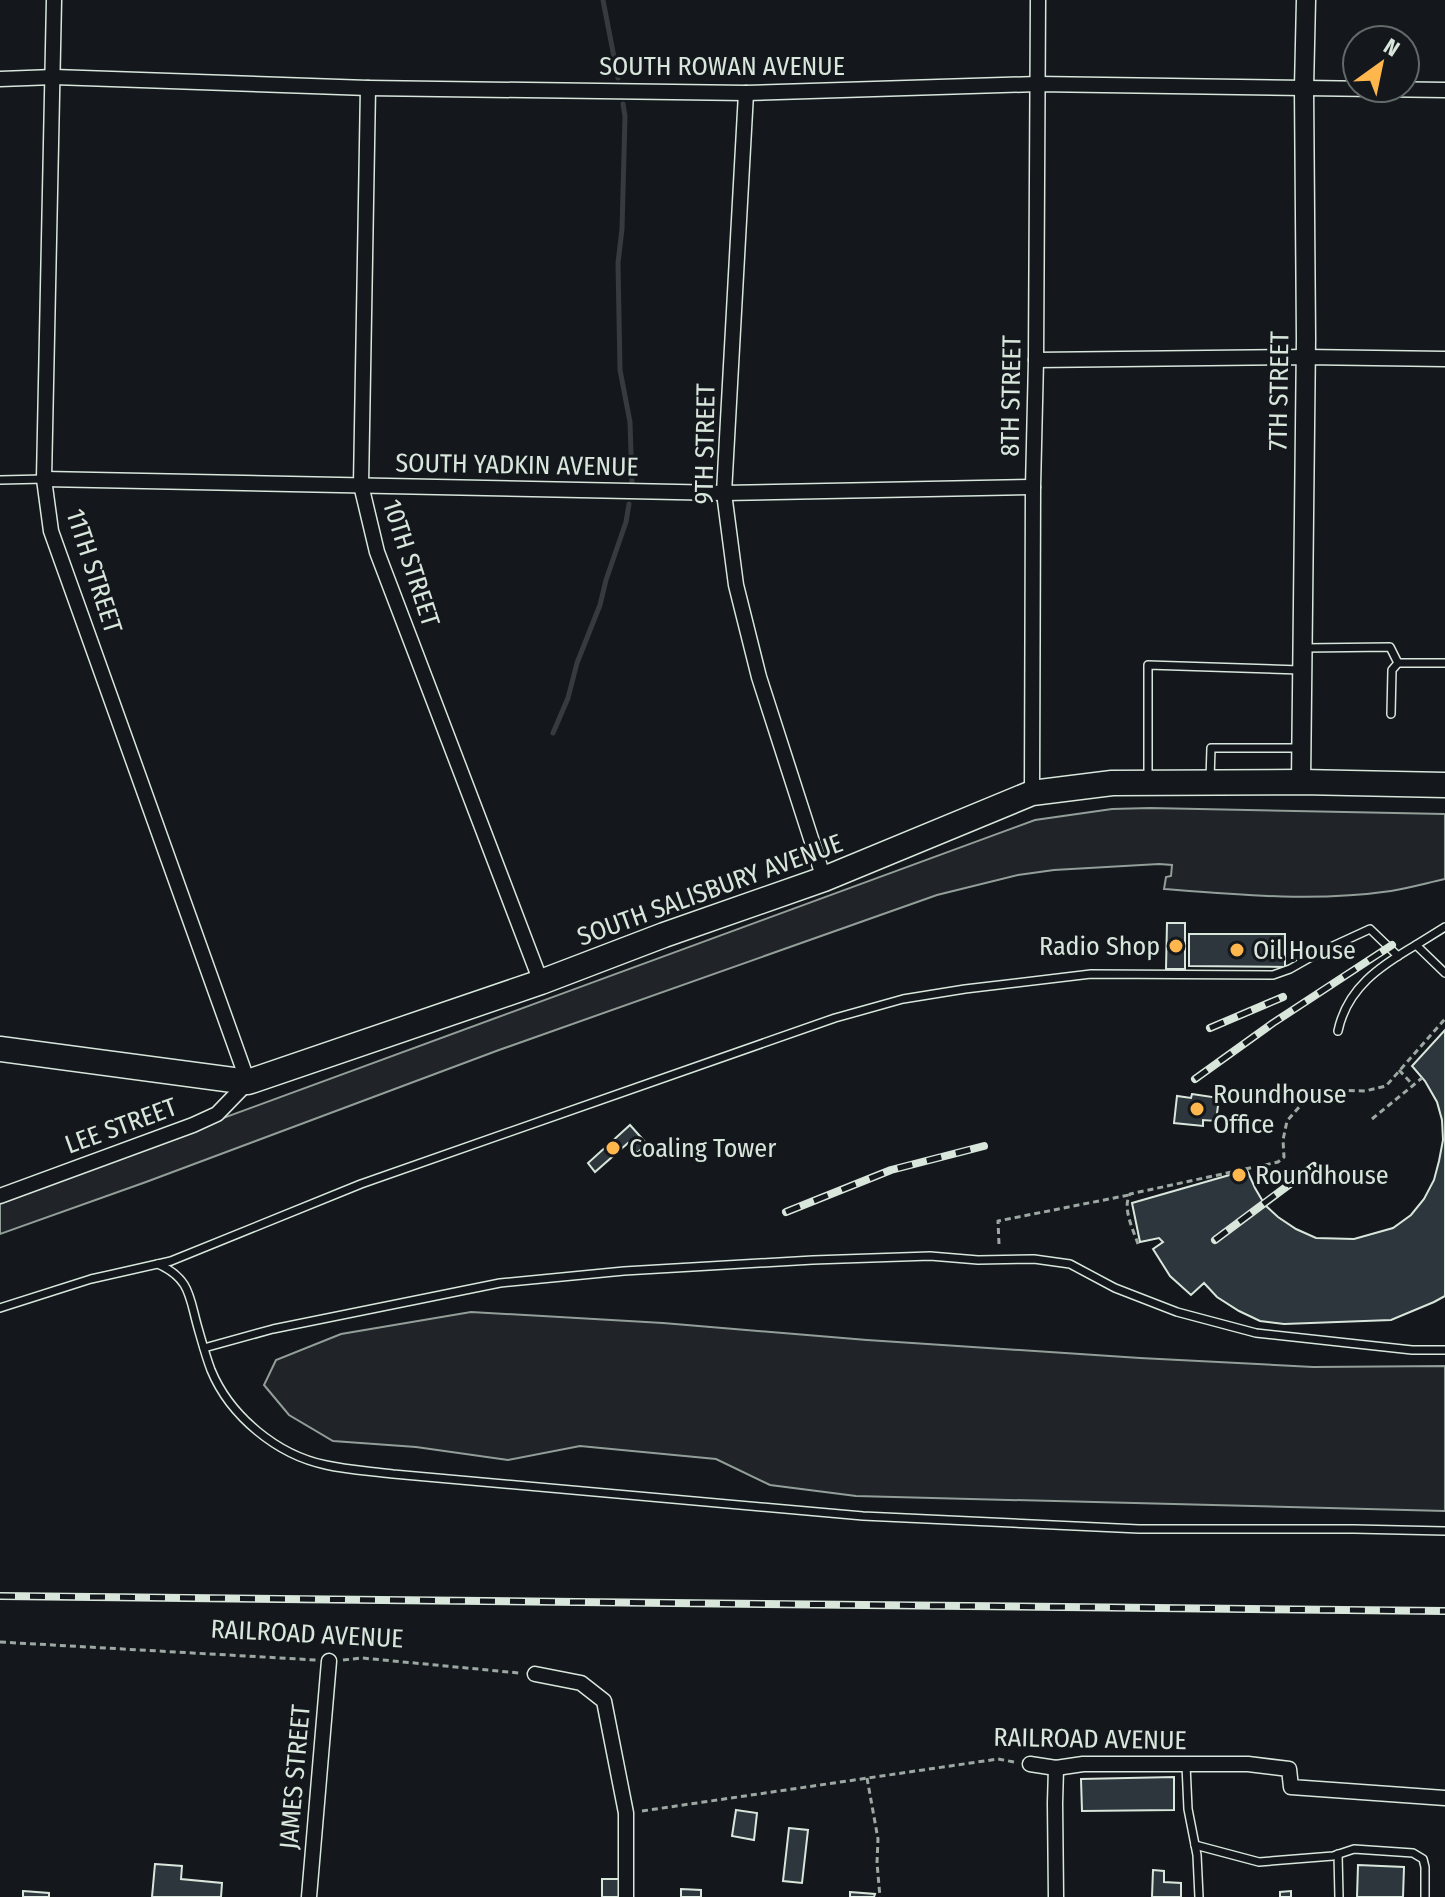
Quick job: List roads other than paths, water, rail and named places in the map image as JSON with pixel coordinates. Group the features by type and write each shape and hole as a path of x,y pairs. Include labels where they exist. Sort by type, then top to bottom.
{"main road":[{"name":"SOUTH SALISBURY AVENUE","path":"0,1049 248,1082 541,982 824,879 1032,793 1112,783 1445,785"}],"street":[{"name":"11TH STREET","path":"54,0 44,479 51,531 248,1082"},
{"name":"8TH STREET","path":"1032,793 1038,0"},
{"name":"7TH STREET","path":"1301,782 1306,0"},
{"name":"SOUTH ROWAN AVENUE","path":"0,79 54,77 368,88 746,93 1037,84 1445,90"},
{"name":"10TH STREET","path":"368,88 361,485 377,552 541,982"},
{"name":"9TH STREET","path":"746,93 724,493 736,585 759,677 824,879"},
{"path":"1036,360 1445,359"},
{"name":"SOUTH YADKIN AVENUE","path":"44,479 724,493 1033,487"},
{"name":"LEE STREET","path":"0,1196 217,1114 248,1082"},
{"name":"JAMES STREET","path":"309,1897 329,1661"},
{"path":"535,1674 581,1683 604,1701 626,1813 626,1897"},
{"name":"RAILROAD AVENUE","path":"1030,1764 1056,1768 1083,1764 1248,1764 1289,1769 1291,1787 1445,1798"},
{"path":"1056,1768 1056,1897"}],"lane":[{"name":"SOUTH YADKIN AVENUE","path":"0,480 44,479"},
{"path":"1302,648 1390,647 1398,663"},
{"path":"1391,714 1392,670 1398,663 1445,663"},
{"path":"1148,783 1148,665 1302,670"},
{"path":"1210,782 1211,748 1301,748"},
{"path":"1338,1031 1341,1015 1349,1000 1365,981 1445,927"},
{"path":"0,1308 91,1279 171,1261 361,1184 820,1023 903,999 1091,974 1273,975 1370,929 1398,956"},
{"path":"1416,945 1445,973"},
{"path":"204,1348 273,1329 500,1283 624,1271 930,1256 978,1260 1034,1259 1070,1264 1115,1288 1177,1312 1256,1333 1412,1350 1445,1350"},
{"path":"158,1264 173,1271 183,1281 211,1369 221,1391 243,1418 263,1436 293,1454 324,1465 393,1474 863,1516 1139,1529 1445,1531"},
{"path":"1186,1765 1199,1897"},
{"path":"1195,1845 1259,1862 1338,1854 1354,1849 1413,1853 1420,1856 1425,1867 1425,1897"},
{"path":"1338,1854 1339,1897"}],"waterway":[{"path":"603,0 618,78"},
{"path":"623,104 622,229 618,263 620,370 630,422 632,484"},
{"path":"553,733 600,605 629,504"}],"railway":[{"path":"1195,1079 1273,1023 1392,945"},
{"path":"1210,1028 1283,997"},
{"path":"786,1212 891,1170 984,1146"},
{"path":"1215,1240 1314,1166"},
{"path":"0,1596 1445,1611"}],"place":[{"name":"Radio Shop","path":"1176,946"},
{"name":"Oil House","path":"1237,950"},
{"name":"Roundhouse Office","path":"1197,1109"},
{"name":"Coaling Tower","path":"613,1148"},
{"name":"Roundhouse","path":"1239,1175"}]}
